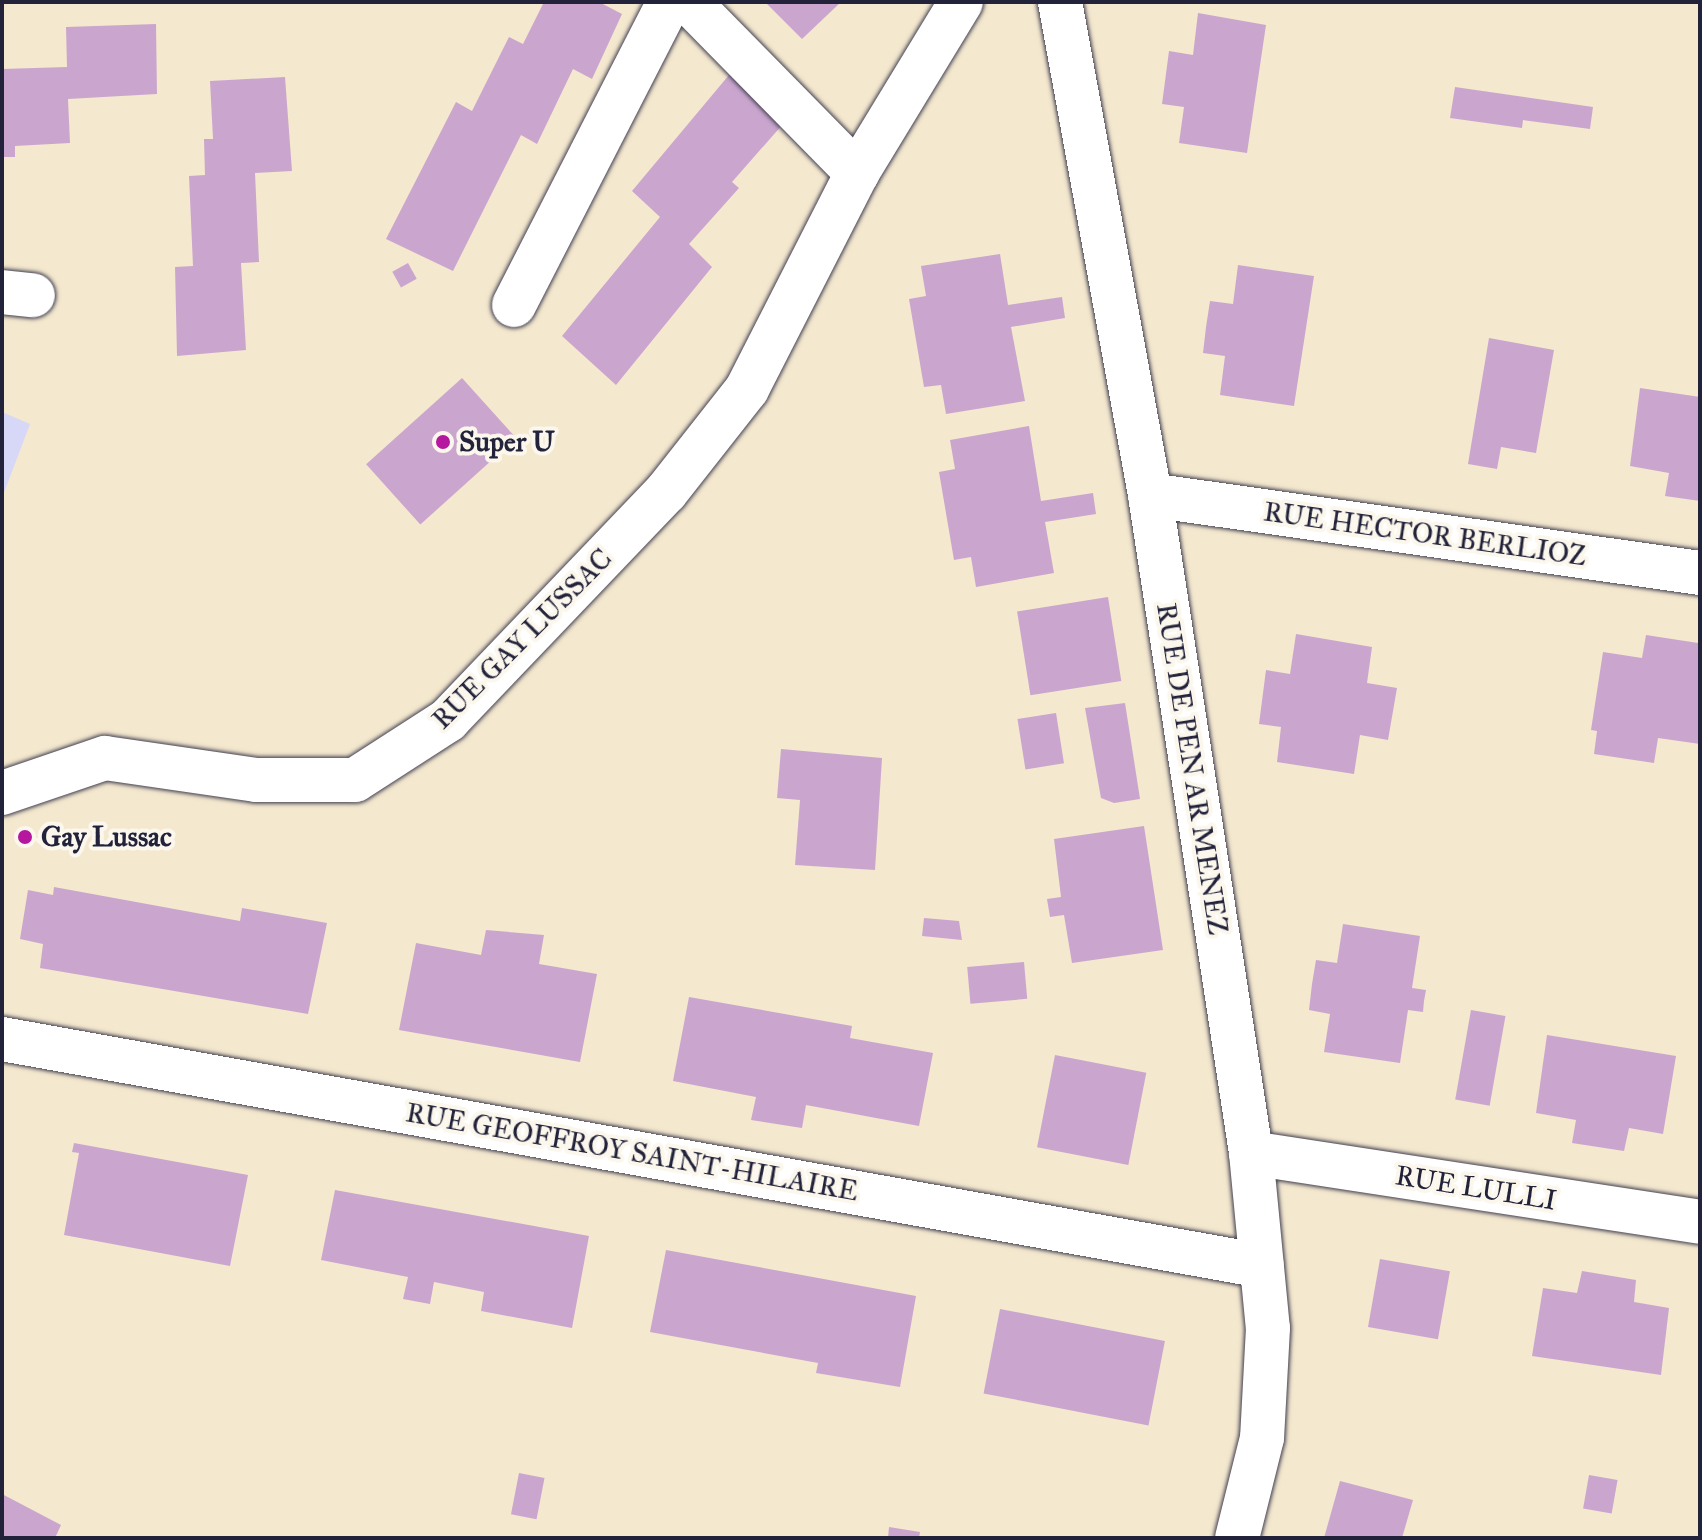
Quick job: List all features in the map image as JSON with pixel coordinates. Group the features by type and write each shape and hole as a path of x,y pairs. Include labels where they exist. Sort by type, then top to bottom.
{"street":[{"path":"514,305 669,2"},
{"path":"689,2 857,173"},
{"name":"RUE GAY LUSSAC","path":"2,793 105,758 256,780 355,780 448,720 666,492 747,389 857,173 961,2"},
{"name":"RUE DE PEN AR MENEZ","path":"1060,2 1150,495 1251,1153 1268,1328 1262,1438 1237,1538"},
{"name":"RUE HECTOR BERLIOZ","path":"1150,495 1700,573"},
{"name":"RUE GEOFFROY SAINT-HILAIRE","path":"2,1039 1262,1266"},
{"name":"RUE LULLI","path":"1251,1153 1700,1222"}],"shaded area":[{"path":"2,412 30,424 2,498"}],"building":[{"path":"544,2 599,2 622,14 592,79 573,69 537,144 521,135 453,271 386,239 456,102 472,111 509,37 523,44"},
{"path":"765,2 841,2 802,39"},
{"path":"1198,13 1266,25 1247,153 1179,143 1184,107 1162,104 1169,51 1193,55"},
{"path":"156,24 157,94 68,99 70,143 15,146 15,157 2,157 2,69 67,67 66,27"},
{"path":"729,75 783,124 732,182 739,188 689,244 712,267 616,385 562,336 660,217 632,191"},
{"path":"285,77 292,171 255,173 259,262 241,263 246,350 177,356 175,267 193,266 189,176 205,175 204,139 213,139 210,81"},
{"path":"1455,87 1593,107 1590,129 1523,120 1522,128 1450,118"},
{"path":"1000,254 1008,305 1062,297 1065,318 1011,327 1025,401 946,414 941,385 924,387 909,299 926,296 921,266"},
{"path":"408,263 417,279 401,287 392,272"},
{"path":"1238,265 1314,276 1294,406 1220,395 1225,356 1203,353 1210,301 1233,304"},
{"path":"1489,338 1554,350 1536,453 1501,447 1497,469 1468,464"},
{"path":"462,378 516,438 420,525 366,464"},
{"path":"1640,388 1700,397 1700,501 1665,496 1669,473 1630,466"},
{"path":"1029,426 1041,501 1093,493 1096,514 1045,522 1054,573 976,587 971,557 954,560 939,472 955,469 950,440"},
{"path":"1108,597 1121,681 1030,695 1017,611"},
{"path":"1296,634 1372,647 1367,683 1397,688 1388,740 1360,735 1354,774 1277,762 1281,727 1259,724 1266,670 1290,674"},
{"path":"1646,635 1698,643 1700,744 1658,738 1654,763 1594,754 1597,731 1591,730 1603,652 1642,658"},
{"path":"1125,703 1140,799 1114,803 1101,798 1085,708"},
{"path":"1056,713 1064,763 1025,769 1017,719"},
{"path":"781,749 882,758 875,870 795,865 800,800 777,798"},
{"path":"1144,826 1163,950 1072,963 1064,915 1050,917 1047,899 1061,897 1054,839"},
{"path":"54,887 240,921 242,908 327,923 308,1014 40,968 43,944 20,939 28,890 53,895"},
{"path":"924,918 959,921 962,940 922,936"},
{"path":"1343,924 1420,936 1412,988 1426,990 1423,1012 1408,1010 1400,1063 1324,1052 1330,1014 1309,1010 1312,984 1316,960 1337,963"},
{"path":"486,930 544,935 539,964 597,974 580,1062 399,1030 416,943 481,955"},
{"path":"1024,962 1027,999 970,1004 967,967"},
{"path":"689,997 852,1026 850,1038 933,1053 919,1126 806,1105 802,1128 751,1120 756,1097 673,1081"},
{"path":"1471,1010 1505,1016 1490,1106 1455,1100"},
{"path":"1547,1035 1676,1056 1663,1134 1629,1128 1624,1151 1572,1143 1576,1120 1536,1113"},
{"path":"1055,1055 1146,1073 1128,1165 1037,1147"},
{"path":"74,1143 248,1175 230,1266 64,1235 79,1153 72,1152"},
{"path":"335,1190 589,1236 572,1328 481,1311 484,1292 434,1282 430,1304 403,1299 408,1277 321,1260"},
{"path":"666,1250 916,1296 900,1387 816,1373 818,1363 650,1332"},
{"path":"1380,1259 1450,1271 1438,1339 1368,1327"},
{"path":"1582,1271 1636,1280 1634,1302 1669,1308 1661,1375 1532,1356 1543,1288 1577,1293"},
{"path":"1000,1309 1165,1341 1149,1425 984,1393"},
{"path":"519,1473 545,1478 537,1519 511,1514"},
{"path":"1589,1475 1618,1480 1612,1514 1583,1508"},
{"path":"1340,1481 1413,1500 1402,1538 1324,1538"},
{"path":"2,1494 61,1525 55,1538 2,1538"},
{"path":"889,1527 920,1532 919,1538 888,1538"}],"place":[{"name":"Super U","path":"443,442"},
{"name":"Gay Lussac","path":"25,837"}]}
